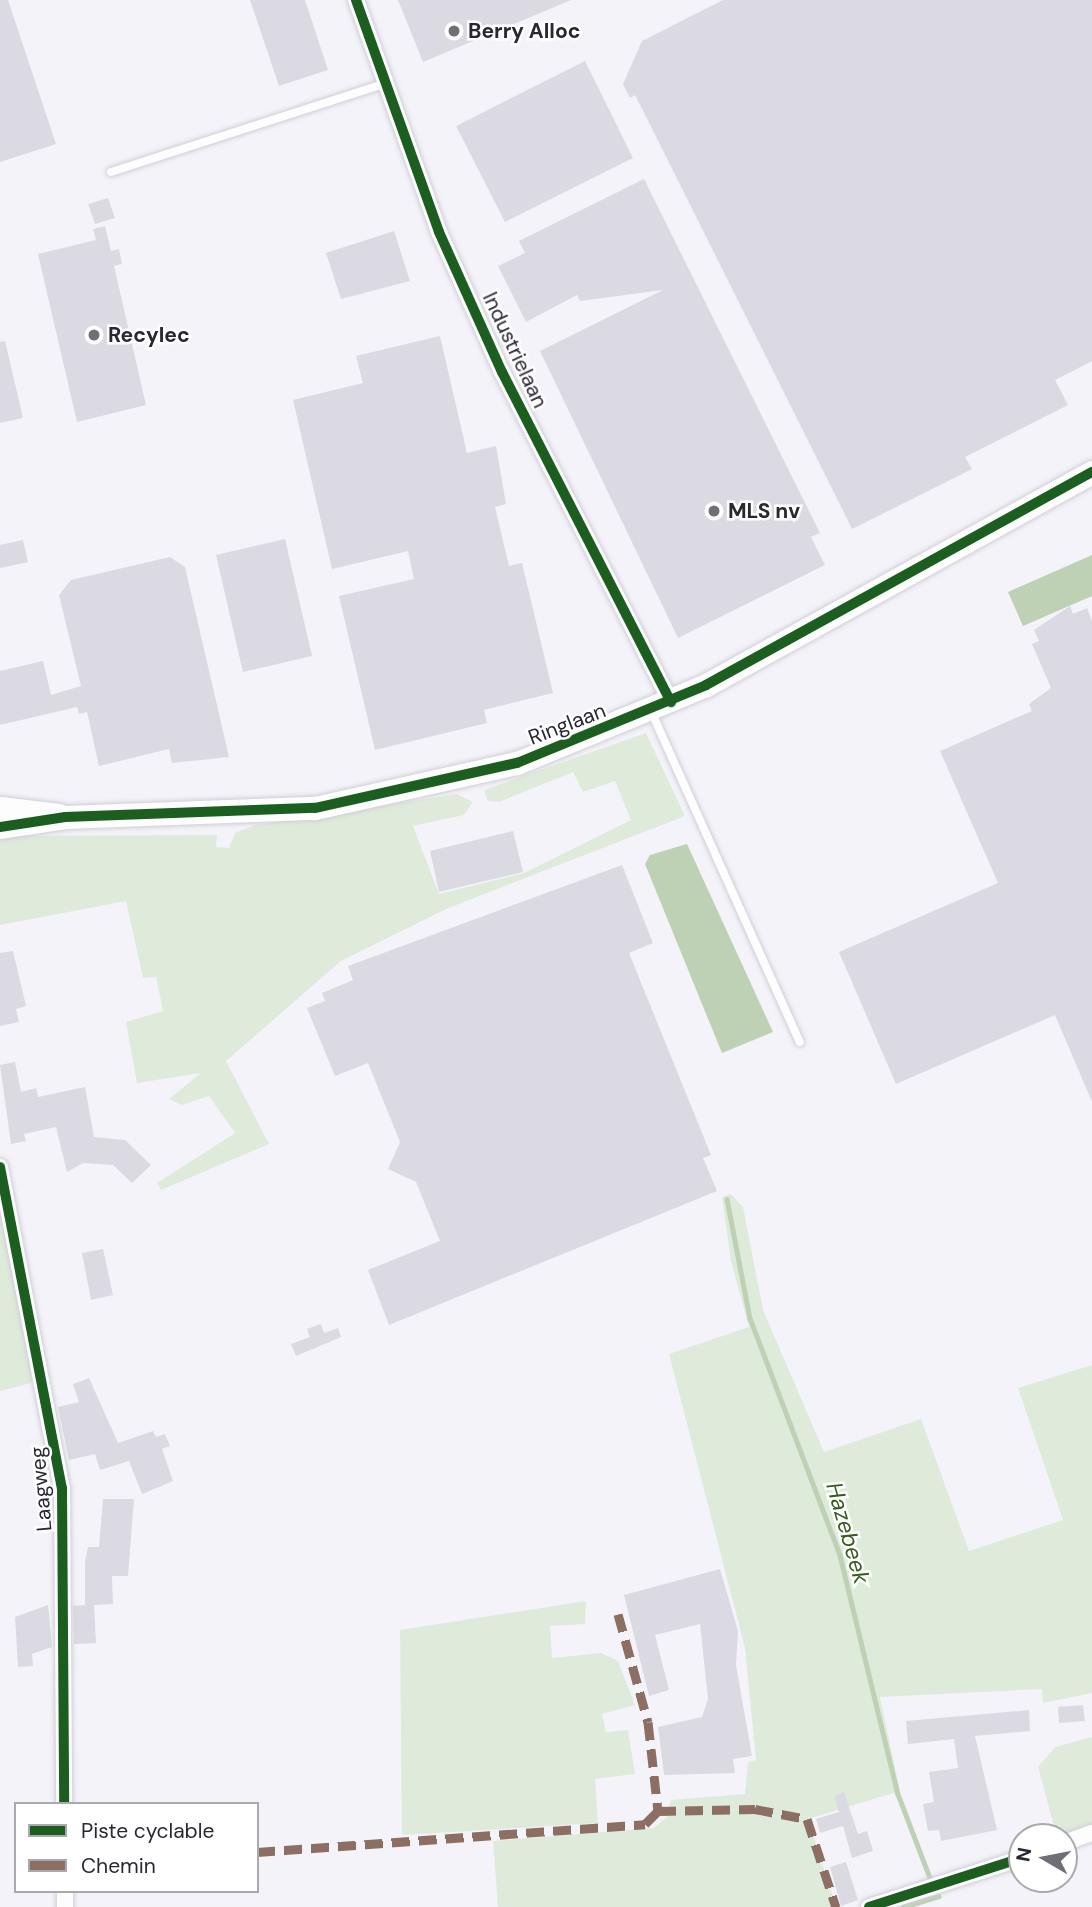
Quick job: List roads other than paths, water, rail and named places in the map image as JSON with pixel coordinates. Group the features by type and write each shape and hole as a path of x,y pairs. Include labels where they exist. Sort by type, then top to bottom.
{"main road":[{"name":"Ringlaan","path":"0,827 65,817 255,813 375,798 517,763 661,706 1092,472"},
{"name":"Ringlaan","path":"0,808 65,817"}],"street":[{"name":"Industrielaan","path":"356,0 383,84 502,372 661,706"},
{"name":"Laagweg","path":"1,1171 62,1488 64,1802"},
{"path":"869,1907 1008,1862"}],"lane":[{"path":"111,172 383,84"},
{"path":"661,706 800,1042"}],"waterway":[{"name":"Hazebeek","path":"727,1199 750,1318 840,1555 898,1794 930,1878"},
{"name":"Hazebeek","path":"903,1907 938,1896"}],"place":[{"name":"Berry Alloc","path":"454,31"},
{"name":"Recylec","path":"94,335"},
{"name":"MLS nv","path":"714,511"}]}
